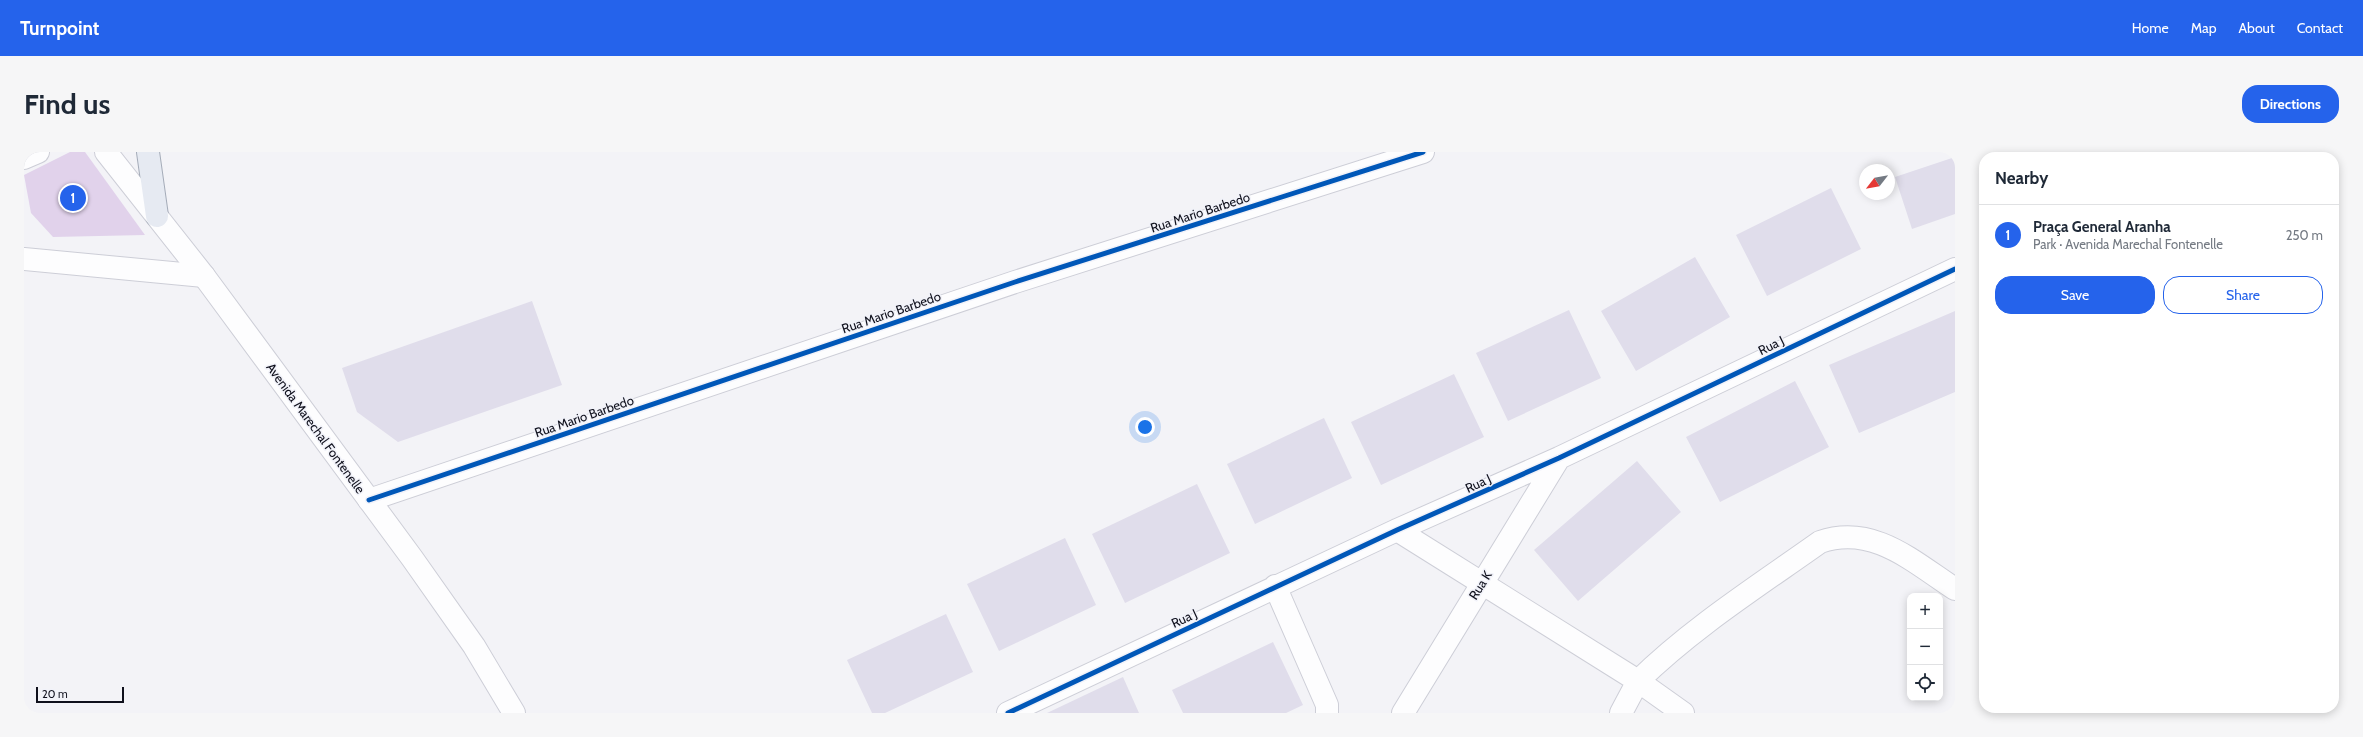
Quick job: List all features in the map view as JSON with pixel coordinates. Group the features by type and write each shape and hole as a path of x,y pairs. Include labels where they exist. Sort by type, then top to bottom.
{"main road":[{"path":"148,152 157,216"}],"street":[{"path":"24,158 38,152"},
{"name":"Avenida Marechal Fontenelle","path":"106,152 204,276 369,500 474,646 514,713"},
{"name":"Rua Mario Barbedo","path":"369,500 1015,282 1423,152"},
{"path":"24,259 204,276"},
{"name":"Rua J","path":"1008,713 1275,586 1559,458 1955,269"},
{"name":"Rua K","path":"1403,713 1559,458"},
{"path":"1397,530 1638,681 1683,713"},
{"path":"1621,713 1638,681 1657,663 1724,610 1820,542 1837,536 1852,536 1880,542 1955,588"},
{"path":"1275,586 1327,705 1327,713"}],"shaded area":[{"path":"70,152 85,152 145,235 53,237 31,213 24,175"}],"building":[{"path":"1955,157 1955,214 1912,229 1895,177"},
{"path":"1831,188 1861,249 1767,296 1736,235"},
{"path":"1695,257 1730,317 1636,371 1601,311"},
{"path":"532,301 562,385 398,442 357,412 342,368"},
{"path":"1569,310 1601,378 1508,421 1476,353"},
{"path":"1955,311 1955,392 1859,433 1829,365"},
{"path":"1454,374 1484,437 1381,485 1351,422"},
{"path":"1795,381 1829,447 1720,502 1686,437"},
{"path":"1324,418 1352,478 1255,524 1227,464"},
{"path":"1637,461 1681,512 1578,601 1534,550"},
{"path":"1197,484 1230,553 1125,603 1092,534"},
{"path":"1065,538 1096,605 999,651 967,584"},
{"path":"946,614 973,672 885,713 872,713 847,660"},
{"path":"1273,642 1303,705 1286,713 1183,713 1172,690"},
{"path":"1123,677 1139,713 1047,713"}],"cycle path":[{"path":"369,500 1015,282 1423,152"},
{"path":"1008,713 1397,530 1559,458 1955,269"}],"place":[{"name":"Praça General Aranha","path":"73,198"}]}
